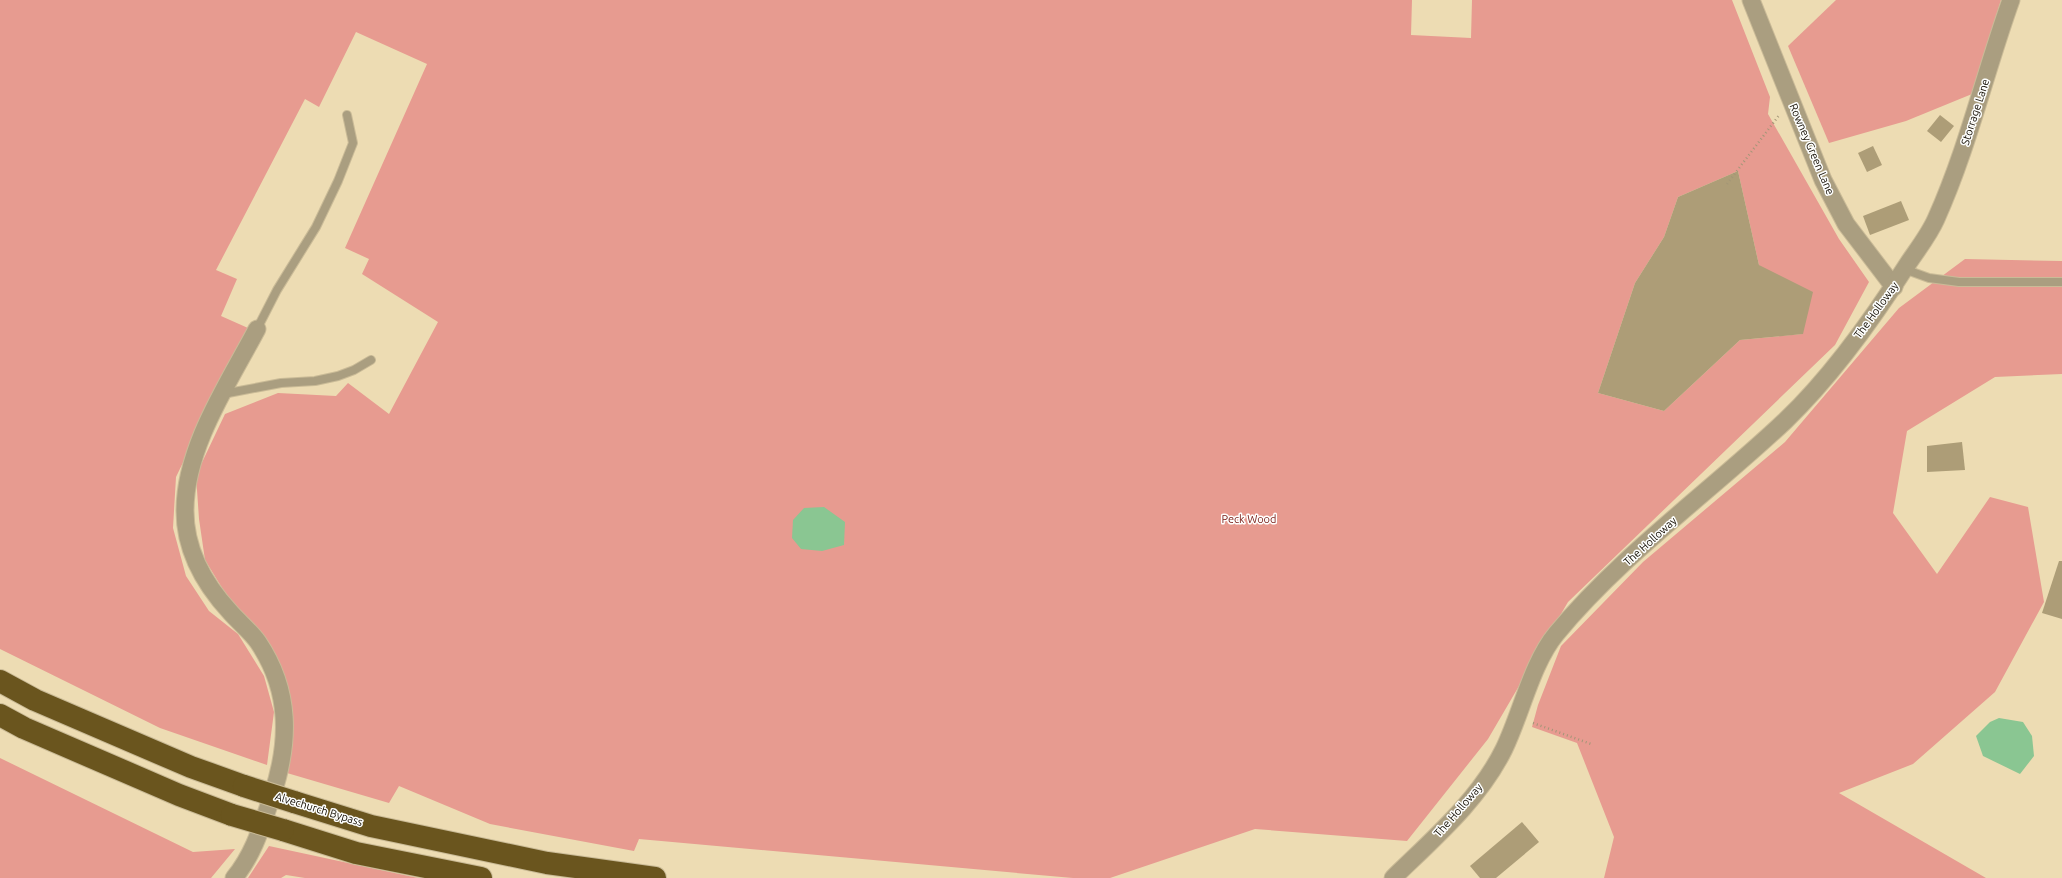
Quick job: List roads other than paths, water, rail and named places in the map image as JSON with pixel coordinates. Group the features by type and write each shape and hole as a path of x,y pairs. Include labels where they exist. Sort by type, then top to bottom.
{"highway":[{"name":"Alvechurch Bypass","path":"0,681 35,700 191,767 244,786 371,826 547,862 655,878"},
{"path":"0,715 24,728 179,795 232,815 356,853 480,878"}],"street":[{"name":"Rowney Green Lane","path":"1751,0 1823,180 1846,224 1894,287"},
{"name":"Storrage Lane","path":"1935,222 1965,142 2011,0"},
{"name":"The Holloway","path":"1393,878 1448,824 1483,782 1502,752 1520,714 1543,654 1553,637 1577,609 1620,567 1787,419 1827,374 1894,287 1935,222"},
{"path":"234,878 246,862 256,841 281,770 285,731 284,709 280,687 272,665 257,641 215,595 202,576 193,556 188,533 186,504 187,488 193,460 203,432 257,329"}],"lane":[{"path":"257,329 277,290 316,227 338,181 353,143 347,115"},
{"path":"1904,270 1929,278 1959,282 2062,282"},
{"path":"223,394 282,383 315,381 338,376 354,370 371,360"}],"park label":[{"name":"Peck Wood","path":"1249,519"}]}
